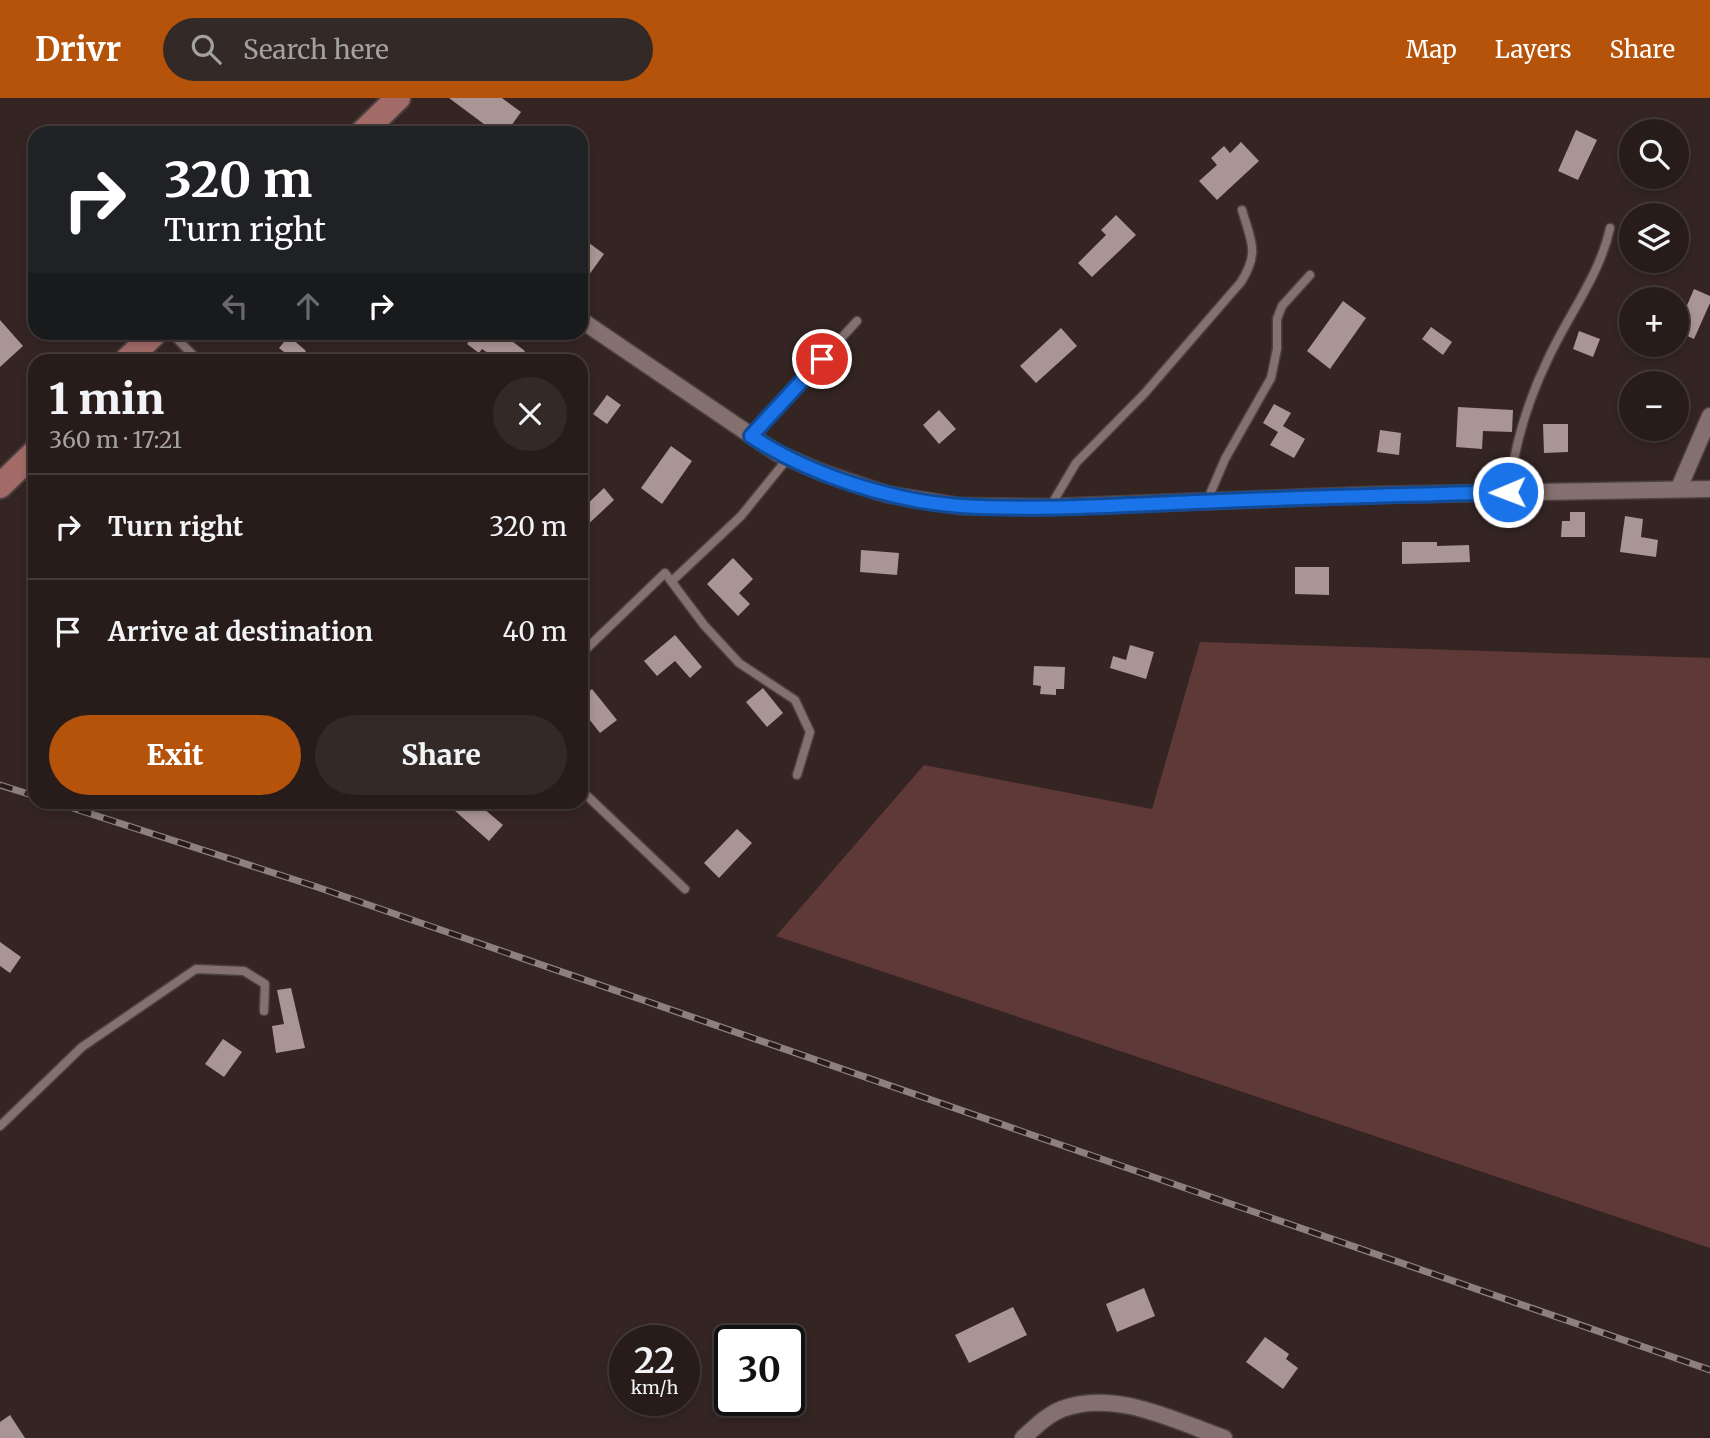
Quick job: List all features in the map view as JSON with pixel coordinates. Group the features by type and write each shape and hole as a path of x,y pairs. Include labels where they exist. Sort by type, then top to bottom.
{"main road":[{"path":"369,126 398,98"},
{"path":"133,354 148,340"}],"street":[{"path":"588,325 777,453 886,494 959,506 1049,507 1508,492 1710,489"},
{"path":"1679,488 1710,416"},
{"path":"1023,1438 1041,1421 1062,1409 1110,1402 1141,1409 1224,1438"}],"lane":[{"path":"1049,507 1076,463 1144,394 1252,266 1254,251 1242,210"},
{"path":"1508,492 1512,458 1547,360 1589,282 1606,246 1610,228"},
{"path":"1208,501 1225,459 1271,378 1277,349 1277,319 1282,306 1310,275"},
{"path":"751,436 857,321"},
{"path":"178,340 192,354"},
{"path":"672,581 741,516 788,458"},
{"path":"588,647 665,573 704,625 739,663 795,700 810,732 797,775"},
{"path":"588,797 685,889"},
{"path":"0,1126 82,1046 197,969 244,971 265,984 264,1011"}],"shaded area":[{"path":"1200,642 1710,658 1710,1248 776,936 924,765 1152,809"}],"building":[{"path":"449,98 502,98 521,112 511,126 487,126"},
{"path":"1576,130 1597,140 1578,180 1558,171"},
{"path":"1241,142 1259,161 1217,200 1199,181 1217,165 1211,158 1224,146 1230,153"},
{"path":"1116,215 1136,235 1092,277 1078,263 1106,235 1101,230"},
{"path":"588,242 604,254 588,276"},
{"path":"1694,289 1710,296 1710,303 1694,339 1689,337 1689,301"},
{"path":"1343,301 1366,318 1330,369 1307,351"},
{"path":"0,320 23,346 0,367"},
{"path":"1431,327 1452,342 1443,355 1422,339"},
{"path":"1061,328 1077,346 1036,383 1020,366"},
{"path":"1579,331 1600,339 1593,357 1573,349"},
{"path":"286,340 294,340 306,351 303,354 286,354 279,348"},
{"path":"470,340 511,340 525,351 523,354 489,354 482,349 479,353 467,344"},
{"path":"607,395 621,405 607,424 593,414"},
{"path":"1274,404 1291,413 1283,426 1305,439 1294,458 1270,445 1278,432 1263,423"},
{"path":"1458,407 1513,410 1512,432 1483,431 1482,449 1456,447"},
{"path":"939,410 956,429 939,444 923,425"},
{"path":"1543,424 1568,424 1568,452 1544,453"},
{"path":"1380,430 1401,433 1399,455 1377,452"},
{"path":"671,446 692,461 662,504 641,488"},
{"path":"604,488 614,500 588,524 588,503"},
{"path":"1570,512 1585,512 1585,537 1561,537 1562,521 1570,521"},
{"path":"1625,516 1643,519 1641,537 1658,540 1656,557 1620,552"},
{"path":"1402,542 1437,542 1437,546 1469,545 1470,562 1402,564"},
{"path":"861,550 899,553 897,575 860,572"},
{"path":"733,558 753,579 739,593 750,604 738,616 707,584"},
{"path":"1295,567 1329,567 1329,595 1295,594"},
{"path":"675,635 702,667 690,678 675,661 657,676 644,661"},
{"path":"1130,645 1154,652 1146,679 1110,668 1113,656 1126,660"},
{"path":"1034,666 1065,667 1064,689 1056,689 1056,695 1040,694 1041,686 1033,685"},
{"path":"763,688 783,713 767,727 746,702"},
{"path":"592,689 617,720 600,733 588,718 588,692"},
{"path":"453,809 484,809 503,825 489,841"},
{"path":"737,829 752,843 719,878 704,863"},
{"path":"0,942 21,957 10,973 0,966"},
{"path":"291,988 305,1048 276,1053 272,1026 284,1024 277,990"},
{"path":"223,1039 242,1052 224,1077 205,1064"},
{"path":"1144,1288 1155,1316 1117,1332 1106,1304"},
{"path":"1013,1307 1027,1335 969,1363 955,1335"},
{"path":"1265,1337 1289,1354 1286,1359 1298,1368 1283,1389 1246,1362"},
{"path":"10,1415 25,1438 0,1438 0,1422"}],"railway":[{"path":"0,785 28,794"},
{"path":"76,809 317,887 1710,1370"}],"route":[{"path":"822,359 751,436 777,453 821,472 886,494 959,506 1049,507 1508,492"}]}
